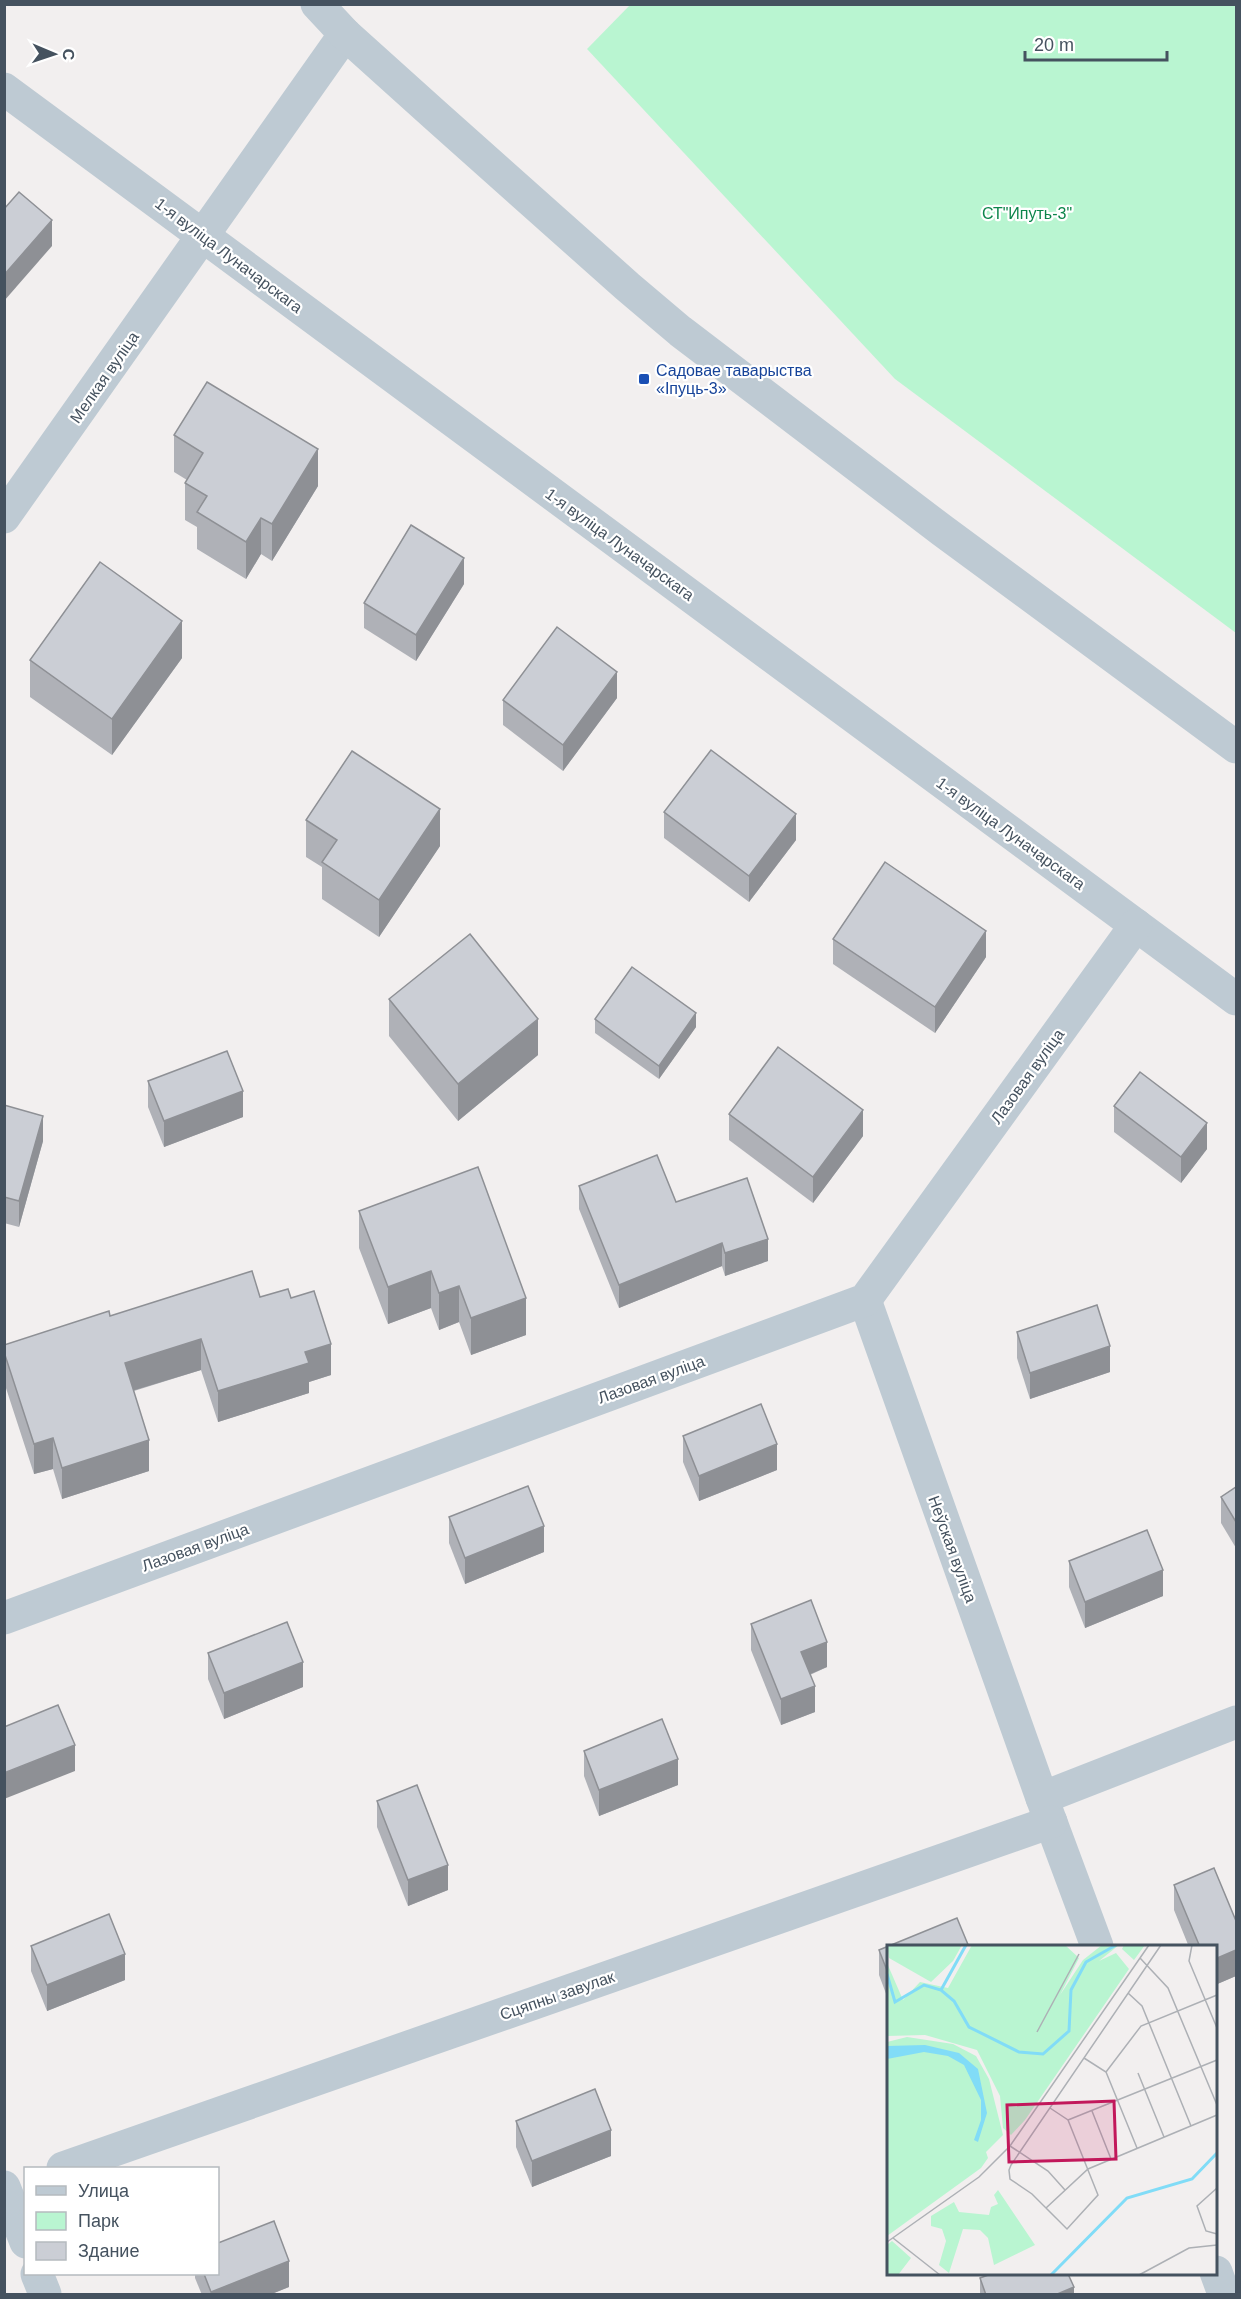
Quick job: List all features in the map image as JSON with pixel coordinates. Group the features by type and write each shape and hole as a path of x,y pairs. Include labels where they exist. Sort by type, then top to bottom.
{"street":[{"path":"317,4 345,33 680,331 934,524 1236,747"},
{"name":"Мелкая вуліца","path":"4,517 345,33"},
{"name":"1-я вуліца Луначарскага","path":"4,89 1236,999"},
{"name":"Лазовая вуліца","path":"4,1618 865,1300 1136,926"},
{"name":"Неўская вуліца","path":"865,1300 1096,1945"},
{"path":"1046,1810 1236,1722"},
{"name":"Сцяпны завулак","path":"68,2167 1046,1810"},
{"path":"24,2183 5,2188 24,2237"},
{"path":"37,2275 45,2295"},
{"path":"1216,2275 1224,2295"}],"green space":[{"name":"СТ\"Ипуть-3\"","path":"631,4 1236,5 1236,633 895,379 587,49"}],"building":[{"path":"19,192 52,220 4,275 4,209"},
{"path":"207,382 318,449 272,524 261,518 246,542 197,512 207,496 185,483 203,453 174,435"},
{"path":"411,525 464,558 416,635 364,603"},
{"path":"100,562 182,621 112,719 30,660"},
{"path":"557,627 617,672 563,745 503,700"},
{"path":"711,750 796,814 749,876 664,812"},
{"path":"352,751 440,809 379,900 322,862 337,840 306,820"},
{"path":"885,862 986,931 935,1007 833,939"},
{"path":"470,934 538,1019 458,1084 389,999"},
{"path":"632,967 696,1013 659,1066 595,1019"},
{"path":"778,1047 863,1110 813,1177 729,1114"},
{"path":"227,1051 243,1091 164,1121 148,1081"},
{"path":"1140,1072 1207,1123 1181,1157 1114,1106"},
{"path":"4,1105 43,1116 19,1201 4,1197"},
{"path":"657,1155 676,1202 747,1178 768,1239 725,1253 722,1243 619,1285 579,1186"},
{"path":"478,1167 526,1298 471,1318 459,1286 439,1293 431,1271 388,1287 359,1211"},
{"path":"252,1271 260,1297 288,1289 291,1298 314,1291 331,1344 305,1352 309,1363 218,1391 201,1339 125,1363 149,1440 62,1468 53,1438 34,1444 4,1352 4,1345 109,1311 110,1316"},
{"path":"1097,1305 1110,1346 1030,1373 1017,1332"},
{"path":"761,1404 777,1444 699,1476 683,1436"},
{"path":"528,1486 544,1526 465,1558 449,1517"},
{"path":"1236,1487 1236,1522 1221,1497"},
{"path":"1147,1530 1163,1570 1085,1602 1069,1561"},
{"path":"811,1600 827,1642 801,1652 815,1686 781,1699 751,1624"},
{"path":"287,1622 303,1662 224,1693 208,1653"},
{"path":"58,1705 75,1745 4,1773 4,1727"},
{"path":"662,1719 678,1759 599,1790 584,1751"},
{"path":"417,1785 448,1865 408,1880 377,1801"},
{"path":"1214,1868 1236,1921 1236,1950 1217,1958 1217,1945 1199,1945 1174,1885"},
{"path":"109,1914 125,1954 47,1985 31,1946"},
{"path":"957,1918 968,1945 891,1945"},
{"path":"887,1947 887,1970 879,1950"},
{"path":"595,2089 611,2130 532,2161 516,2121"},
{"path":"274,2221 289,2261 211,2292 204,2275 219,2275 219,2243"},
{"path":"988,2275 1068,2275 1074,2287 1055,2295 986,2295 980,2278"}],"place":[{"name":"Садовае таварыства «Іпуць-3»","path":"644,379"}]}
